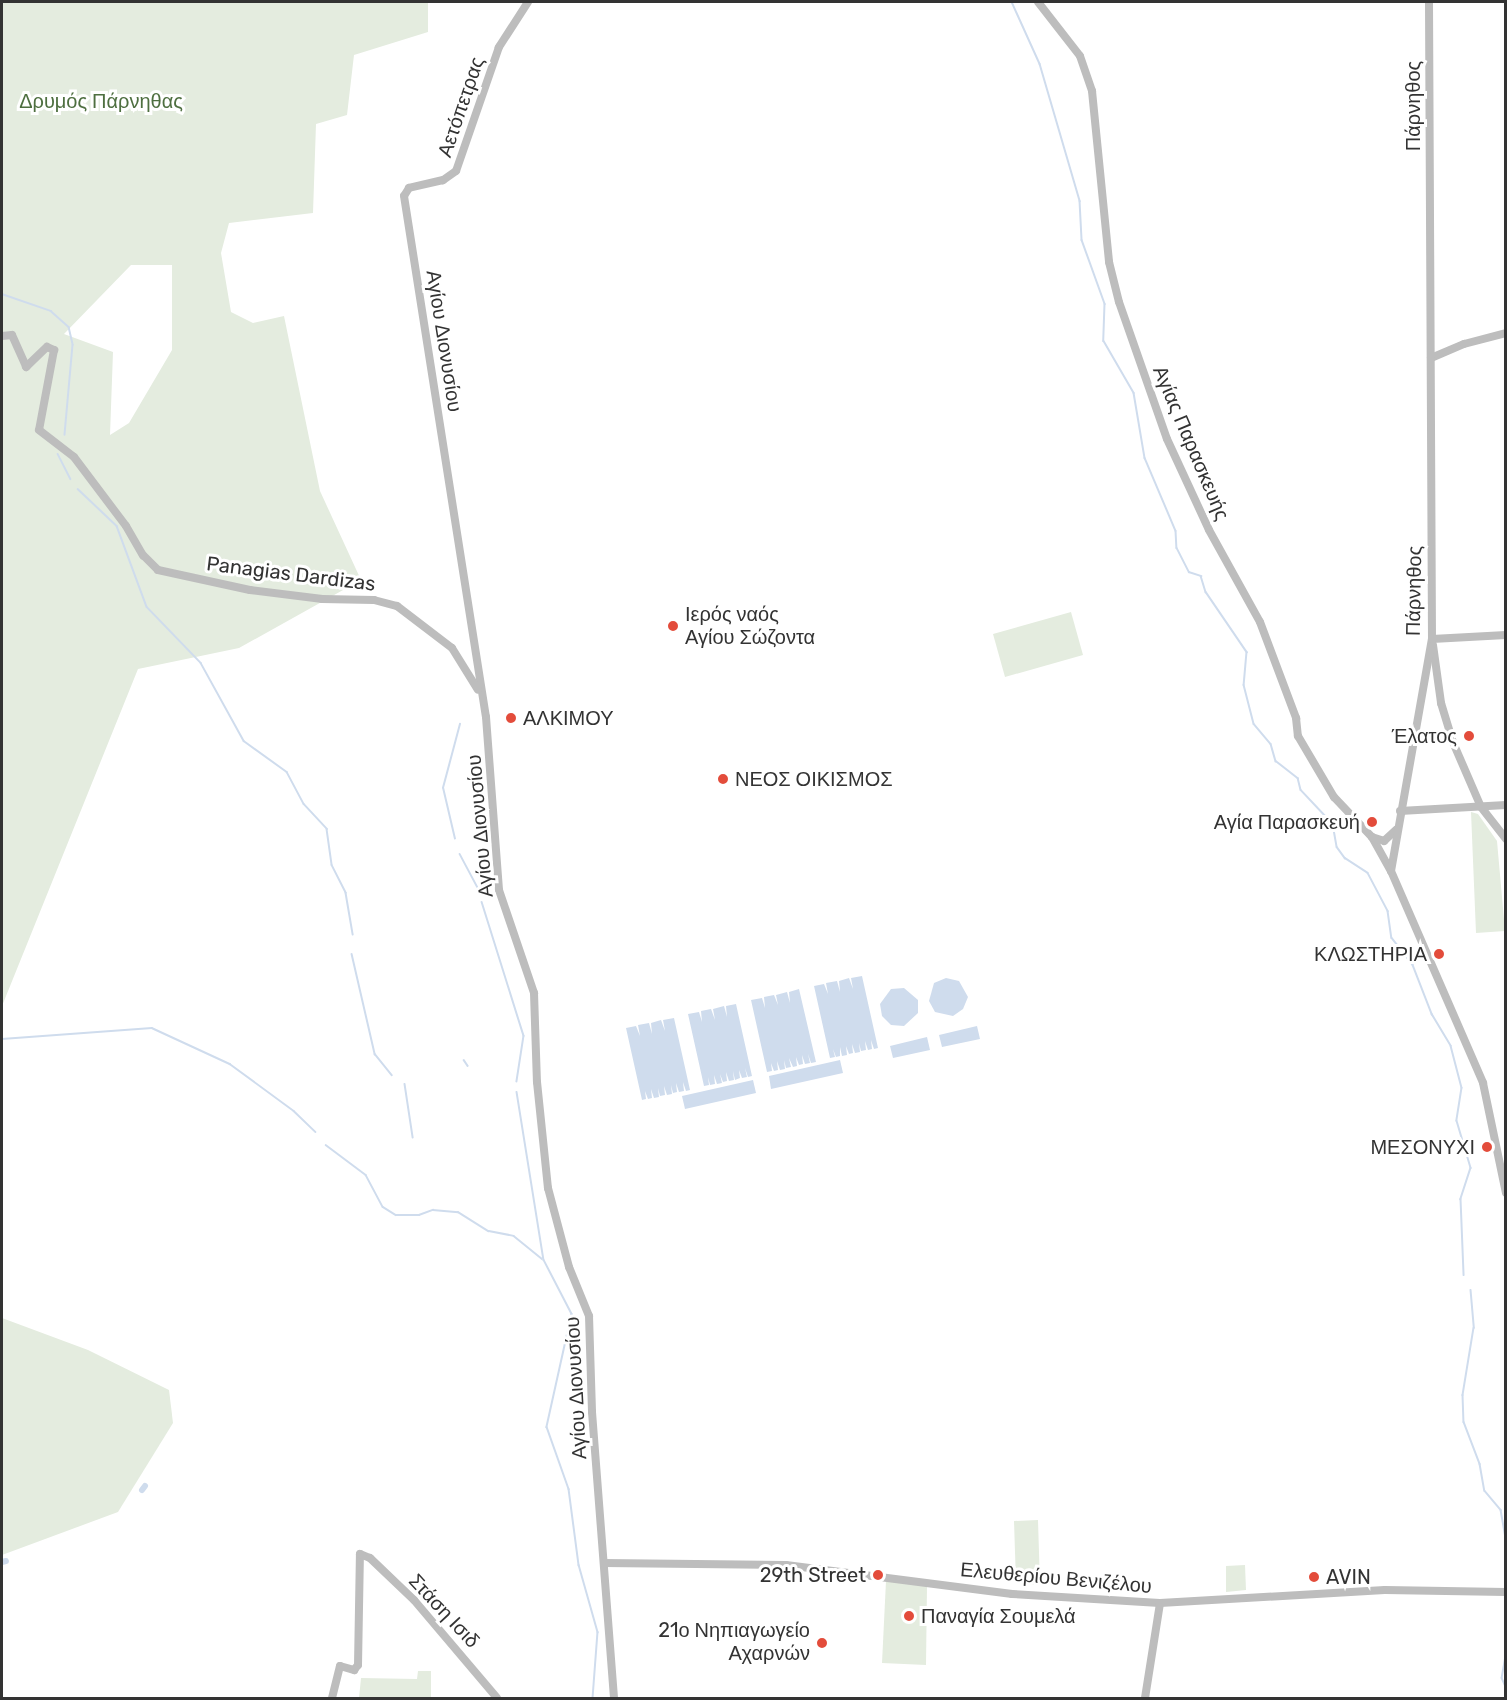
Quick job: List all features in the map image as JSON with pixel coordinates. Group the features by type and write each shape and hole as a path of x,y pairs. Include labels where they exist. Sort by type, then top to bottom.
{"street":[{"name":"Αετόπετρας","path":"404,196 409,188 443,180 456,171 499,47 528,2"},
{"name":"Αγίας Παρασκευής","path":"1038,2 1080,56 1092,91 1109,262 1119,302 1167,439 1209,530 1260,621 1296,718 1298,736 1334,797 1372,837 1391,871"},
{"name":"Πάρνηθος","path":"1391,871 1432,639 1429,2"},
{"name":"Αγίου Διονυσίου","path":"404,196 473,653 482,696 499,890 534,993 537,1082 548,1188 569,1267 589,1316 614,1698"},
{"path":"1431,358 1464,344 1506,333"},
{"name":"Panagias Dardizas","path":"2,336 12,335 26,367 47,347 54,350 39,430 74,457 126,526 143,555 158,570 250,590 392,604 441,638 461,661 482,696"},
{"path":"1506,635 1432,639 1446,722 1481,807 1506,839"},
{"path":"461,661 473,653"},
{"path":"1400,811 1506,805"},
{"path":"1372,837 1384,841 1397,830"},
{"path":"1391,871 1483,1083 1502,1159 1506,1193"},
{"name":"Στάση Ισιδ","path":"332,1698 340,1666 354,1670 358,1665 360,1554 370,1558 414,1600 497,1698"},
{"name":"Ελευθερίου Βενιζέλου","path":"604,1563 786,1565 1012,1594 1160,1603 1385,1590 1506,1592"},
{"path":"1145,1698 1160,1603"}],"green space":[{"name":"Δρυμός Πάρνηθας","path":"2,2 428,2 428,32 354,55 347,115 316,124 313,213 229,223 221,253 231,312 253,323 284,316 320,491 361,580 239,648 138,669 2,1006","holes":["131,265 172,265 172,350 129,423 110,435 113,352 64,334"]},
{"path":"1071,612 1083,655 1005,677 993,634"},
{"path":"1471,812 1478,814 1497,841 1505,931 1476,933"},
{"path":"2,1318 88,1350 169,1390 173,1423 118,1512 2,1555"},
{"path":"1038,1520 1040,1585 1016,1583 1014,1521"},
{"path":"1245,1565 1246,1590 1226,1592 1226,1566"},
{"path":"886,1581 927,1586 926,1665 882,1663"},
{"path":"418,1671 431,1671 431,1698 359,1698 361,1678 417,1679"}],"water":[{"path":"862,976 878,1048 874,1049 871,1040 872,1049 868,1050 865,1041 866,1050 861,1051 859,1043 860,1052 855,1053 852,1044 853,1053 849,1054 846,1046 847,1055 842,1056 840,1047 840,1056 836,1057 833,1049 835,1057 830,1058 814,986 824,984 828,994 826,983 837,981 840,992 839,981 849,978 853,989 851,978"},
{"path":"946,978 959,981 968,997 963,1009 953,1016 935,1012 929,1001 934,983"},
{"path":"904,988 918,1000 918,1013 904,1026 891,1025 882,1016 880,1004 891,989"},
{"path":"799,989 816,1062 811,1063 808,1054 810,1063 805,1064 802,1055 803,1064 799,1065 796,1057 797,1066 793,1067 789,1058 791,1067 786,1068 784,1060 785,1069 780,1070 777,1061 778,1070 774,1071 771,1063 772,1071 767,1072 751,1000 762,998 765,1008 764,997 774,995 778,1005 776,995 787,992 790,1003 789,992"},
{"path":"736,1004 752,1076 748,1077 745,1068 747,1077 742,1078 739,1070 740,1078 735,1080 733,1071 734,1080 729,1081 726,1072 727,1081 723,1082 720,1074 722,1083 717,1084 714,1075 715,1084 710,1085 708,1077 709,1085 704,1086 688,1014 699,1012 702,1022 701,1011 711,1009 715,1020 713,1009 724,1006 727,1017 726,1006"},
{"path":"674,1018 690,1090 686,1091 683,1082 684,1091 679,1092 676,1083 677,1092 673,1093 671,1085 672,1094 667,1095 664,1086 665,1095 660,1096 658,1088 659,1097 654,1098 651,1089 652,1098 648,1099 645,1091 646,1099 642,1100 626,1028 636,1026 640,1036 638,1025 649,1023 652,1034 651,1023 661,1020 665,1031 663,1020"},
{"path":"977,1026 980,1039 942,1047 939,1035"},
{"path":"927,1037 930,1050 893,1058 890,1046"},
{"path":"840,1060 843,1073 771,1089 769,1076"},
{"path":"753,1080 756,1093 685,1109 682,1096"}],"waterway":[{"path":"1012,2 1040,64 1080,201 1082,240 1105,304 1104,341 1134,393 1145,458 1176,531 1177,548 1189,572 1201,576 1206,592 1247,652 1244,685 1254,724 1271,744 1276,761 1298,778 1301,790 1333,824 1337,847 1345,858 1368,873 1388,911 1392,938 1413,965 1432,1014 1451,1046 1462,1088 1457,1121 1471,1168 1461,1199 1464,1275"},
{"path":"2,294 51,311 69,327 73,345 65,435"},
{"path":"58,454 71,479"},
{"path":"78,489 117,526 147,607 201,663 244,741 287,772 304,804 327,829 332,865 346,893 353,934"},
{"path":"455,839 443,788 460,724"},
{"path":"460,854 479,889"},
{"path":"482,902 524,1036 517,1081"},
{"path":"352,954 375,1054 392,1075"},
{"path":"2,1039 152,1028 230,1064 294,1111 316,1132"},
{"path":"464,1060 468,1066"},
{"path":"405,1084 413,1137"},
{"path":"517,1092 544,1260 572,1314 547,1427 569,1489 579,1565 598,1632 593,1698"},
{"path":"326,1145 366,1175 383,1207 396,1215 419,1215 433,1210 458,1212 489,1231 514,1236 542,1259"},
{"path":"1471,1290 1474,1328 1463,1395 1464,1422 1480,1464 1485,1491 1501,1510 1506,1538"},
{"path":"142,1490 145,1486"},
{"path":"2,1562 6,1561"},
{"path":"1506,1656 1502,1678 1506,1687"}],"place":[{"name":"Ιερός ναός Αγίου Σώζοντα","path":"673,626"},
{"name":"ΑΛΚΙΜΟΥ","path":"511,718"},
{"name":"Έλατος","path":"1469,736"},
{"name":"ΝΕΟΣ ΟΙΚΙΣΜΟΣ","path":"723,779"},
{"name":"Αγία Παρασκευή","path":"1372,822"},
{"name":"ΚΛΩΣΤΗΡΙΑ","path":"1439,954"},
{"name":"ΜΕΣΟΝΥΧΙ","path":"1487,1147"},
{"name":"29th Street","path":"878,1575"},
{"name":"AVIN","path":"1314,1577"},
{"name":"Παναγία Σουμελά","path":"909,1616"},
{"name":"21ο Νηπιαγωγείο Αχαρνών","path":"822,1643"}]}
